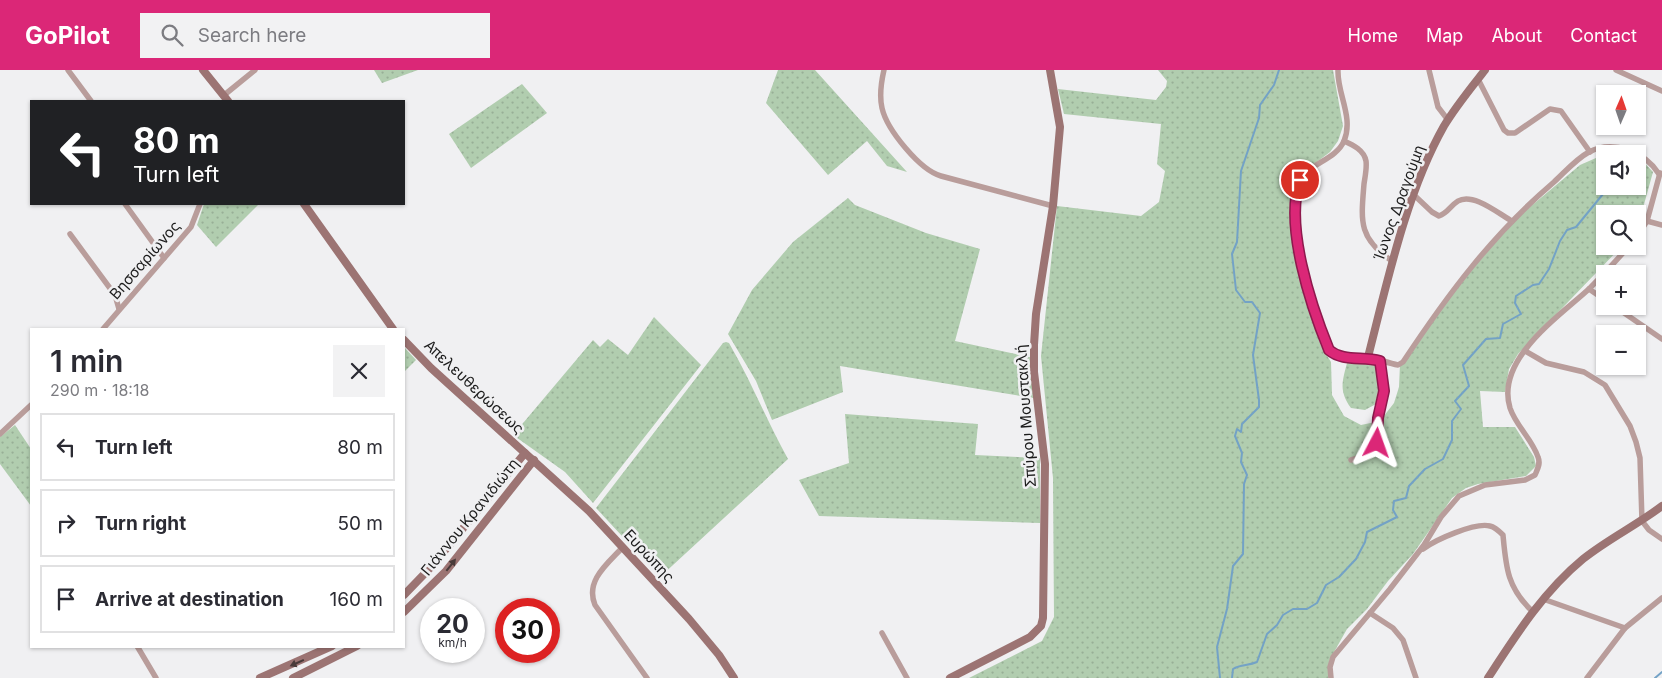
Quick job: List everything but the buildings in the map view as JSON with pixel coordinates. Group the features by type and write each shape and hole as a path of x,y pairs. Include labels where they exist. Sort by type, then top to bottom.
{"street":[{"path":"68,70 90,100"},
{"path":"203,70 226,99 255,70"},
{"path":"884,70 880,95 886,119 926,169 941,176 1053,206"},
{"name":"Σπύρου Μουστακλή","path":"950,678 1030,637 1042,626 1044,608 1045,464 1034,372 1034,345 1036,314 1053,206 1060,127 1050,70"},
{"path":"1338,70 1347,114 1344,141 1324,161 1310,170 1300,180 1296,192 1296,221 1309,289 1329,350 1344,357 1368,357 1398,365 1403,362 1476,259 1532,200 1590,152 1614,147 1631,151 1646,159 1660,172 1647,221 1662,225"},
{"path":"1429,70 1438,107 1448,120"},
{"name":"Ίωνος Δραγούμη","path":"1368,357 1392,261 1414,195 1448,120 1485,70"},
{"path":"1616,70 1662,91"},
{"path":"1478,78 1504,130 1508,133 1515,133 1550,109 1556,109 1561,111 1590,152"},
{"path":"1344,141 1359,149 1366,160 1362,225 1364,231 1377,251 1392,261"},
{"path":"1414,195 1439,216 1446,214 1457,202 1464,199 1474,200 1512,221"},
{"path":"125,205 164,258"},
{"name":"Βησσαρίωνος","path":"104,328 191,227 200,205"},
{"path":"305,205 392,328"},
{"path":"70,234 115,295 119,309"},
{"path":"1331,678 1330,667 1334,657 1414,557 1441,517 1459,496 1485,485 1525,480 1534,475 1539,465 1539,458 1517,424 1508,396 1513,369 1525,351 1557,315 1589,289 1621,255"},
{"path":"1589,289 1596,294"},
{"path":"1627,315 1662,339"},
{"name":"Απελευθερώσεως","path":"405,341 431,368 534,460"},
{"path":"1525,351 1546,362 1584,372 1596,378 1605,385 1614,397 1630,426 1640,458 1642,521 1649,530 1662,539"},
{"path":"1351,460 1368,455 1377,443 1378,418 1384,391 1380,361"},
{"path":"1,431 30,406"},
{"name":"Γιάννου Κρανιδιώτη","path":"405,594 432,566 525,453"},
{"name":"Γιάννου Κρανιδιώτη","path":"405,611 446,571 534,460"},
{"name":"Ευρώπης","path":"534,460 589,511 689,619 720,655 734,678"},
{"path":"1488,678 1532,611 1583,559 1662,506"},
{"path":"1414,557 1428,545 1470,528 1488,525 1496,528 1503,535 1512,588 1532,611"},
{"path":"622,548 595,579 592,598 647,678"},
{"path":"1587,678 1625,628 1662,598"},
{"path":"1543,599 1625,628"},
{"path":"1370,613 1393,628 1403,640 1416,678"},
{"path":"882,633 907,678"},
{"path":"138,648 155,678"},
{"path":"260,678 328,648"},
{"path":"293,678 352,648"}],"green space":[{"path":"374,70 418,70 382,83"},
{"path":"778,70 815,70 907,172 887,166 867,141 828,175 766,103"},
{"path":"1158,70 1333,70 1343,126 1338,141 1330,152 1297,177 1292,188 1290,214 1311,315 1321,346 1331,362 1332,395 1344,416 1361,425 1380,421 1394,403 1399,387 1400,364 1458,285 1517,218 1580,165 1596,158 1596,195 1646,195 1646,165 1653,172 1644,205 1596,205 1596,255 1613,255 1604,265 1596,265 1596,273 1518,354 1509,369 1505,392 1480,391 1483,427 1515,427 1534,457 1536,466 1526,476 1478,484 1466,488 1452,498 1413,554 1388,581 1367,609 1347,629 1329,661 1329,678 969,678 1042,641 1054,617 1053,478 1041,356 1057,206 1141,216 1159,202 1165,171 1157,164 1161,124 1064,114 1058,89 1156,100 1166,87 1167,81"},
{"path":"522,84 547,113 471,168 449,134"},
{"path":"848,198 855,205 926,233 980,249 955,341 1030,357 1033,398 840,366 843,392 772,420 756,381 728,334 752,290 793,242"},
{"path":"204,205 258,205 216,247 197,225"},
{"path":"654,317 701,365 593,503 565,472 513,435 593,340 600,347 608,339 628,355"},
{"path":"723,343 729,343 737,357 788,459 660,577 596,508"},
{"path":"405,348 416,360 405,371"},
{"path":"1357,360 1375,366 1380,379 1376,404 1365,410 1351,408 1343,391 1347,363"},
{"path":"845,414 978,424 975,455 1040,458 1040,523 819,516 799,480 849,463"},
{"path":"15,425 30,448 30,505 0,464 0,437"}],"waterway":[{"path":"1220,678 1217,647 1227,609 1233,566 1243,554 1244,484 1247,475 1241,462 1242,453 1235,436 1237,429 1241,432 1242,424 1259,407 1253,355 1260,313 1252,302 1245,302 1236,290 1232,254 1237,242 1241,171 1259,118 1260,105 1274,85 1279,70"},
{"path":"1232,678 1233,669 1257,662 1267,634 1277,625 1283,615 1293,609 1307,609 1317,603 1326,585 1339,577 1356,559 1365,542 1367,532 1397,517 1393,510 1394,501 1406,498 1409,486 1425,469 1443,459 1452,440 1452,421 1461,409 1455,401 1469,386 1463,365 1486,339 1500,338 1503,324 1521,314 1515,303 1516,296 1533,285 1539,284 1549,269 1560,241 1567,230 1576,227 1602,195"},
{"path":"1655,678 1662,672"}],"route":[{"path":"1300,180 1296,192 1295,212 1298,239 1309,289 1329,350 1334,354 1344,357 1368,357 1380,361 1384,391 1378,418 1379,433 1377,443"}]}
